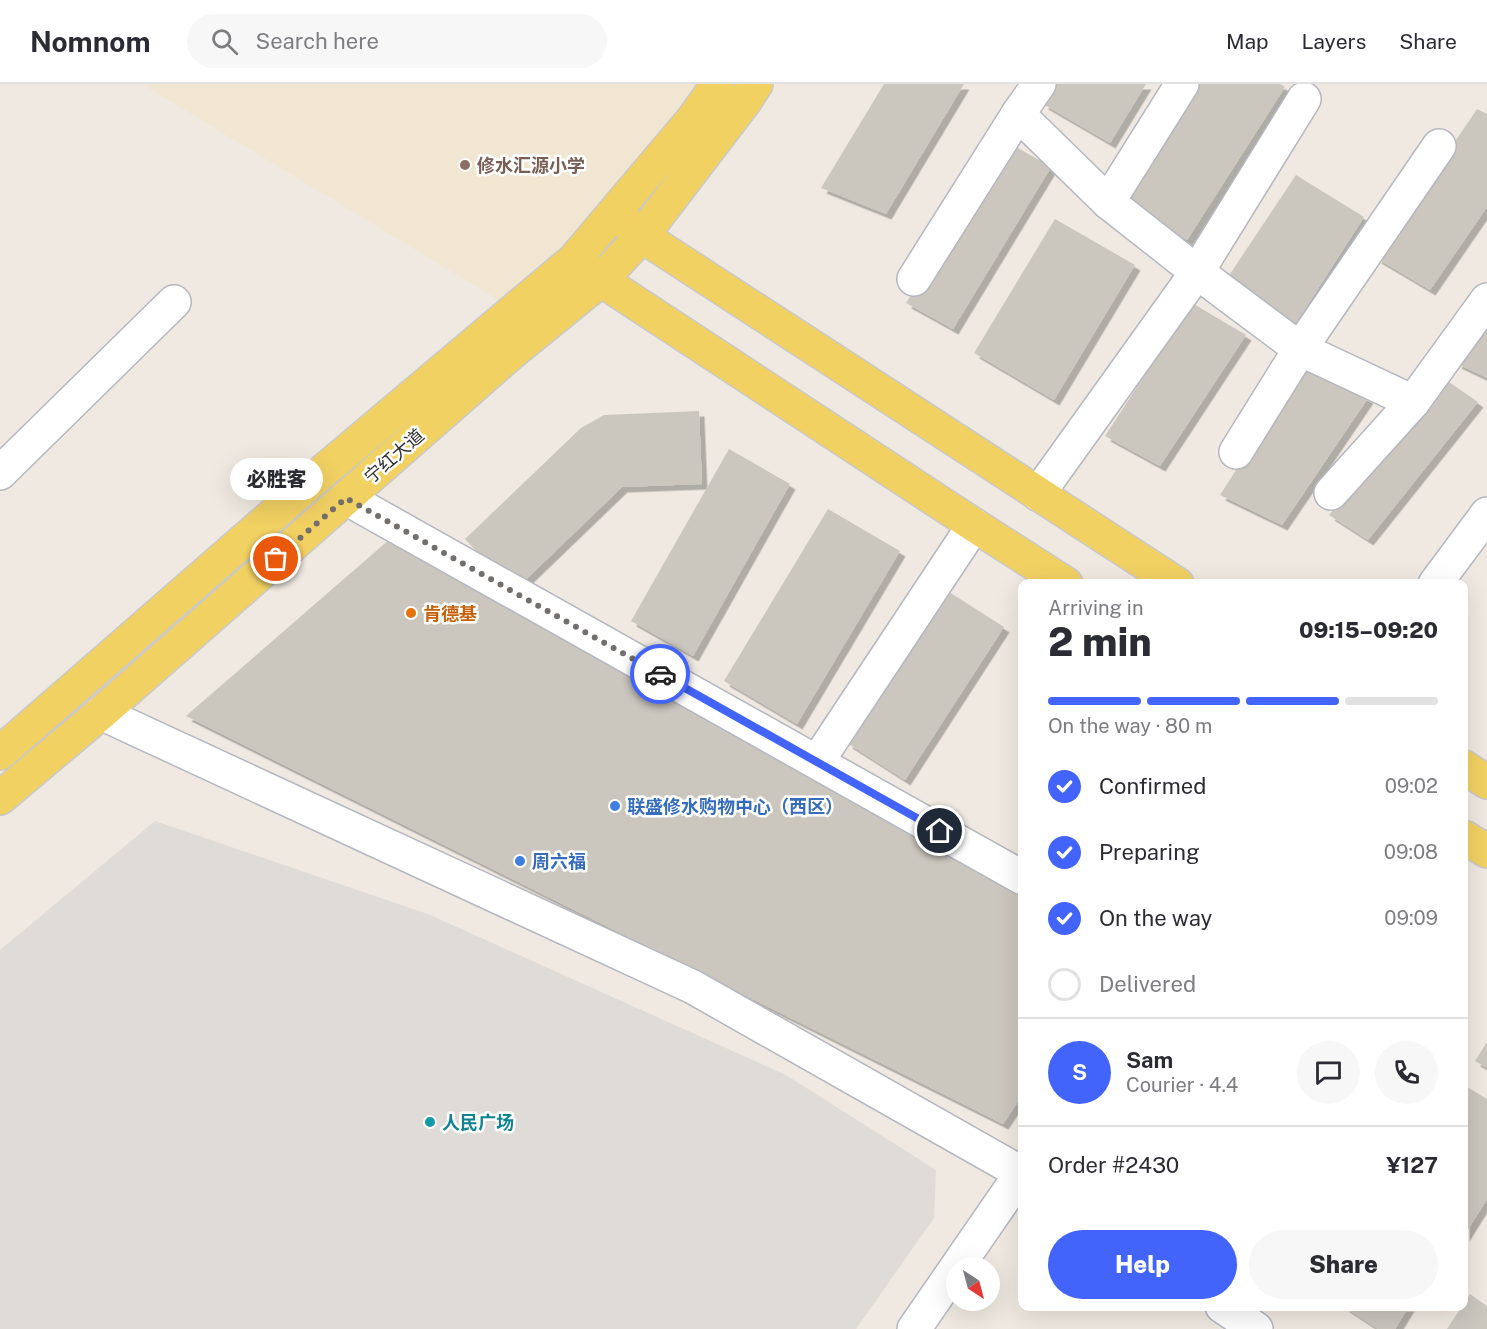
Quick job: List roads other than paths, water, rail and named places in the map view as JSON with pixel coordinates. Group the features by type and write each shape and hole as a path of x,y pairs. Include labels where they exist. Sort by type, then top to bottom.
{"main road":[{"name":"宁红大道","path":"0,753 327,468 574,260 694,118 718,84"},
{"name":"宁红大道","path":"0,798 510,354 601,280 642,236 756,84"},
{"path":"614,213 642,236 1169,579"},
{"path":"574,260 601,280 1058,579"},
{"path":"1468,770 1487,782"},
{"path":"1468,839 1487,851"}],"street":[{"path":"914,279 1039,84"},
{"path":"1108,202 1182,84"},
{"path":"1038,494 1197,272 1304,99"},
{"path":"1018,114 1108,202 1299,349 1413,402"},
{"path":"1236,452 1299,349 1439,146"},
{"path":"1331,493 1413,402 1487,300"},
{"path":"0,472 174,302"},
{"path":"346,498 1018,875"},
{"path":"1439,579 1487,514"},
{"path":"817,762 974,525"},
{"path":"101,712 693,987 1018,1171"},
{"path":"914,1329 1018,1179"},
{"path":"1229,1311 1256,1329"}],"place":[{"name":"修水汇源小学","path":"465,165"},
{"name":"必胜客","path":"276,559"},
{"name":"肯德基","path":"411,613"},
{"name":"联盛修水购物中心（西区）","path":"615,806"},
{"name":"周六福","path":"520,861"},
{"name":"人民广场","path":"430,1122"}]}
